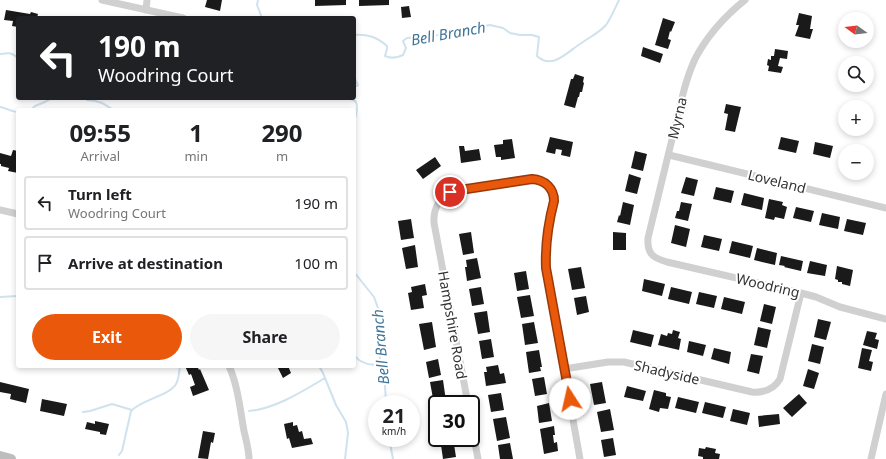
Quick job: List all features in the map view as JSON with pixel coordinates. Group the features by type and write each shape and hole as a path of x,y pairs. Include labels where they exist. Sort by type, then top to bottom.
{"main road":[{"path":"0,456 11,459"}],"street":[{"path":"102,0 174,16"},
{"path":"146,10 147,0"},
{"name":"Myrna","path":"651,253 648,246 648,238 688,75 703,45 735,8 745,0"},
{"name":"Loveland","path":"669,155 886,208"},
{"name":"Hampshire Road","path":"466,395 434,223 435,210 439,202 450,192 532,179 541,181 548,186 553,193 554,201 547,234 546,268 564,369"},
{"path":"0,210 16,214"},
{"name":"Woodring","path":"651,253 659,259 667,262 801,293 844,308 886,319"},
{"name":"Shadyside","path":"564,369 608,362 624,362 752,392 769,390 777,384 780,378 801,293"},
{"path":"230,368 237,391 249,459"},
{"path":"564,369 580,459"},
{"path":"871,459 886,394"},
{"path":"878,429 886,431"},
{"path":"476,447 478,459"}],"building":[{"path":"207,0 222,0 220,11 205,7"},
{"path":"315,0 346,0 346,5 315,6"},
{"path":"359,0 389,0 389,5 359,6"},
{"path":"409,6 411,17 402,18 401,7"},
{"path":"6,10 38,14 38,16 16,16 16,27 12,26 13,21 4,20"},
{"path":"799,13 812,16 810,29 813,29 810,39 795,36 799,25 796,25"},
{"path":"663,18 675,22 671,32 670,31 668,39 671,40 668,49 655,45"},
{"path":"643,47 663,54 660,63 641,56"},
{"path":"775,49 788,51 787,59 780,58 778,66 783,67 781,73 768,71 768,59 771,60 771,56 774,56"},
{"path":"575,74 584,77 584,83 575,108 564,105 571,79 573,79"},
{"path":"726,104 741,107 735,132 725,130 728,114 724,113"},
{"path":"550,137 573,142 570,157 561,155 562,150 556,149 555,154 546,152"},
{"path":"781,137 799,141 796,153 778,149"},
{"path":"512,139 515,158 501,160 501,157 496,157 494,145 503,144 503,140"},
{"path":"815,142 833,146 830,158 813,154"},
{"path":"459,146 464,146 465,151 479,149 481,160 461,163"},
{"path":"13,150 16,151 16,173 8,171 9,168 1,166 0,164 0,153 11,156"},
{"path":"635,151 647,154 643,171 631,168"},
{"path":"435,157 441,166 423,179 416,170"},
{"path":"629,174 641,178 637,194 625,191"},
{"path":"686,177 698,180 694,196 681,193"},
{"path":"716,187 734,191 731,203 713,199"},
{"path":"744,193 764,198 762,210 741,205"},
{"path":"769,199 783,202 782,205 787,207 784,219 775,217 774,220 765,218"},
{"path":"623,202 634,205 630,225 617,222"},
{"path":"681,202 692,204 688,221 675,218 677,211 679,211"},
{"path":"796,207 814,211 811,222 793,218"},
{"path":"822,213 840,217 838,229 819,225"},
{"path":"411,219 414,238 401,240 398,221"},
{"path":"847,219 866,223 863,235 844,231"},
{"path":"675,225 690,229 686,247 671,243"},
{"path":"471,232 474,253 463,255 459,234"},
{"path":"613,232 626,233 626,250 613,250"},
{"path":"704,235 722,239 719,251 701,247"},
{"path":"732,241 753,246 750,258 729,253"},
{"path":"415,245 418,267 406,269 402,248"},
{"path":"757,248 777,253 775,265 754,260"},
{"path":"781,256 803,261 801,271 779,265"},
{"path":"477,258 481,278 467,281 465,267 467,267 466,260"},
{"path":"810,261 827,265 825,276 807,273"},
{"path":"837,266 853,270 850,286 842,284 842,282 838,282 838,280 835,279"},
{"path":"581,267 585,288 572,290 568,269"},
{"path":"526,271 529,289 517,291 514,273"},
{"path":"644,279 665,284 662,296 642,291"},
{"path":"425,284 427,295 422,296 424,308 411,310 408,293 412,292 411,287"},
{"path":"481,287 484,304 472,306 469,289"},
{"path":"671,287 692,292 689,304 668,299"},
{"path":"699,292 717,296 714,308 696,304"},
{"path":"530,295 534,316 521,318 517,297"},
{"path":"586,296 589,312 577,315 574,298"},
{"path":"724,297 745,302 742,314 721,309"},
{"path":"764,304 776,307 772,324 760,321"},
{"path":"487,311 490,332 478,334 474,313"},
{"path":"818,319 831,322 826,340 814,337"},
{"path":"432,322 436,347 424,350 419,324"},
{"path":"534,322 538,343 525,345 522,324"},
{"path":"758,327 771,330 767,348 754,345"},
{"path":"633,330 654,335 651,347 630,342"},
{"path":"673,330 680,332 678,338 681,339 679,350 658,345 661,334 667,336 668,333 672,334"},
{"path":"867,331 877,333 875,339 879,340 877,349 863,345"},
{"path":"491,339 494,357 482,359 479,341"},
{"path":"689,341 706,345 703,356 687,352"},
{"path":"812,344 824,347 820,364 808,361"},
{"path":"714,348 731,352 729,364 711,359"},
{"path":"862,348 872,350 869,361 873,362 871,371 858,368"},
{"path":"539,350 542,367 540,367 541,371 529,373 526,352"},
{"path":"751,354 763,356 759,374 747,371"},
{"path":"438,359 441,375 429,378 426,362"},
{"path":"498,365 500,374 504,373 506,383 486,386 484,372 487,372 486,367"},
{"path":"186,368 200,369 209,390 193,396 190,387 195,385 191,374 189,375"},
{"path":"278,368 289,368 291,373 283,378"},
{"path":"808,369 819,373 814,389 803,386"},
{"path":"544,377 547,394 535,396 532,379"},
{"path":"443,380 445,395 432,395 430,382"},
{"path":"0,382 29,389 26,403 10,399 11,394 0,392"},
{"path":"602,382 606,403 594,405 590,384"},
{"path":"627,386 646,391 643,401 624,397"},
{"path":"654,390 666,393 666,396 671,397 668,409 660,408 659,412 649,409"},
{"path":"501,393 504,410 491,412 488,395"},
{"path":"799,394 807,403 792,417 783,408"},
{"path":"678,397 699,402 696,413 675,408"},
{"path":"42,399 67,404 64,416 40,411"},
{"path":"705,402 726,407 723,418 702,413"},
{"path":"549,403 552,421 539,423 537,406"},
{"path":"610,409 614,430 601,432 597,412"},
{"path":"733,409 750,413 747,425 730,421"},
{"path":"779,414 780,424 759,427 758,416"},
{"path":"506,417 510,438 497,441 493,419"},
{"path":"95,421 109,424 106,435 100,434 100,432 85,429 87,422 95,424"},
{"path":"293,422 293,426 297,425 299,432 302,431 304,439 311,438 313,444 292,448 289,438 287,439 284,424"},
{"path":"554,426 554,443 557,442 558,451 544,454 540,429"},
{"path":"203,431 215,433 213,443 211,442 208,459 198,458"},
{"path":"613,438 616,455 604,457 601,440"},
{"path":"510,443 513,459 500,459 498,445"},
{"path":"441,447 454,447 456,457 443,459"},
{"path":"706,447 716,449 715,453 720,454 719,459 703,459 703,457 698,456 699,448 705,449"}],"waterway":[{"path":"258,0 257,5 261,16"},
{"name":"Bell Branch","path":"356,35 364,35 380,40 387,46 385,56 394,58 403,55 406,48 403,41 407,38 438,35 490,25 503,28 510,33 539,37 537,56 543,60 549,61 561,58 604,28 619,0"},
{"path":"0,54 10,53 16,56"},
{"name":"Bell Branch","path":"356,81 358,85 356,86"},
{"path":"33,108 48,100"},
{"path":"87,100 101,103 110,108"},
{"name":"Bell Branch","path":"353,100 357,105 356,114"},
{"path":"0,107 16,112"},
{"name":"Bell Branch","path":"356,274 374,297 379,311 378,325 380,361 386,395"},
{"path":"0,297 16,296"},
{"path":"356,357 366,364 381,364"},
{"path":"119,455 122,451 131,411 142,403 162,395 173,388 178,380 180,368"},
{"path":"320,368 336,405 346,422 348,433 345,459"},
{"path":"249,411 259,410 279,403 325,378"},
{"path":"83,412 112,404 132,410"},
{"name":"Bell Branch","path":"391,447 393,459"}],"route":[{"path":"450,192 532,179 546,183 551,189 554,201 547,234 546,268 570,399"}]}
